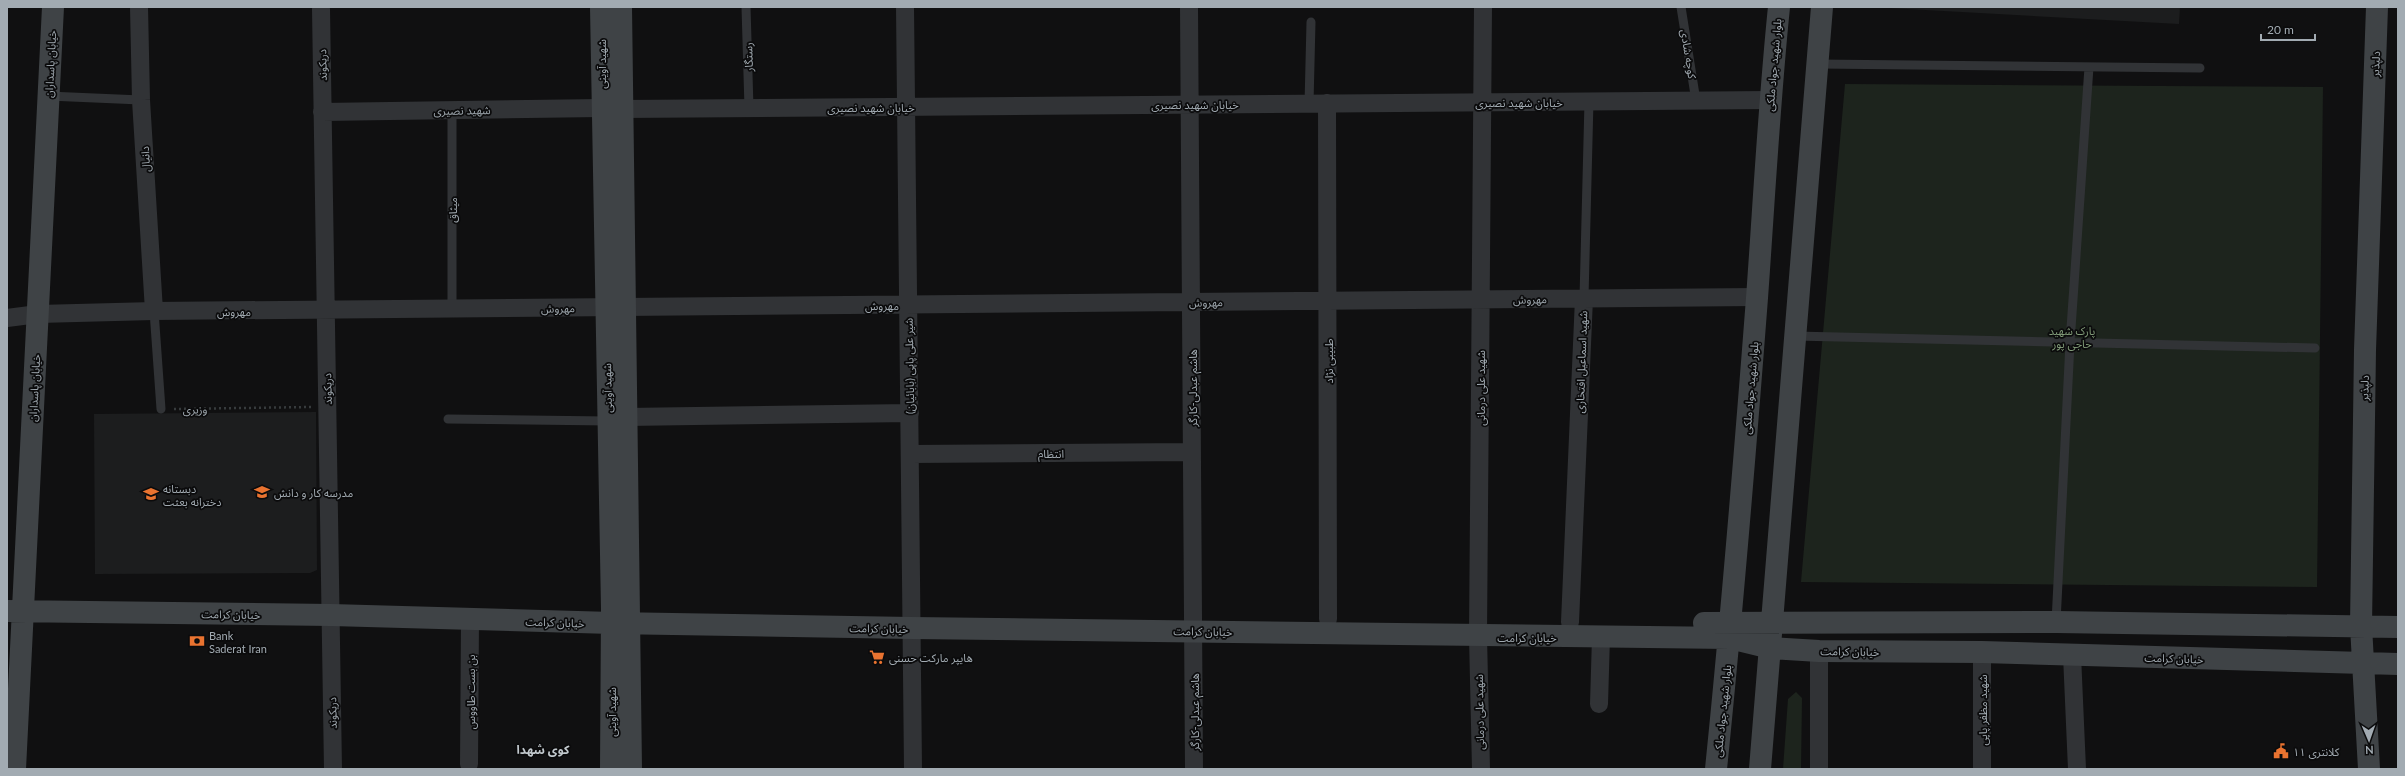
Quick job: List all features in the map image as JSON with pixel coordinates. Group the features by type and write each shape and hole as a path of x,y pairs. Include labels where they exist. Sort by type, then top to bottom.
{"main road":[{"name":"خیابان پاسداران","path":"15,769 13,603 22,316 38,7"},
{"name":"خیابان پاسداران","path":"22,316 48,96 53,7"},
{"name":"شهید آوینی","path":"601,7 611,109 620,616 631,769"},
{"name":"شهید آوینی","path":"611,109 621,7"},
{"name":"بلوار شهید جواد ملکی","path":"1716,769 1730,630 1757,297 1770,100 1779,7"},
{"path":"1760,769 1773,623 1816,64 1822,7"},
{"name":"دلپذیر","path":"2369,769 2361,626 2365,350 2377,7"},
{"name":"خیابان پاسداران","path":"7,633 13,603"},
{"name":"خیابان کرامت","path":"13,603 331,608 620,616 1478,629 1570,622 1730,630 1771,648 1819,651 1982,652 2398,664"},
{"name":"خیابان کرامت","path":"331,608 470,619 620,616"},
{"name":"شهید آوینی","path":"611,769 620,616"},
{"name":"خیابان کرامت","path":"1194,624 1328,619 1601,637 1730,630 1773,623 2056,622 2398,627"}],"street":[{"name":"دانیال","path":"139,7 141,100 154,311"},
{"name":"شیر علی پاپی (بابائیان)","path":"905,7 913,769"},
{"name":"هاشم عبدلی-کارگر","path":"1189,7 1194,769"},
{"name":"شهید علی درمانی","path":"1480,769 1478,629 1483,7"},
{"name":"دریکوند","path":"321,8 333,769"},
{"name":"خیابان شهید نصیری","path":"611,109 1770,100"},
{"name":"طبیبی نژاد","path":"1327,103 1328,619"},
{"name":"شهید نصیری","path":"322,112 611,109"},
{"name":"مهروش","path":"22,316 154,311 326,311 1757,297"},
{"name":"شهید اسماعیل افتخاری","path":"1570,622 1584,298"},
{"path":"617,419 910,413"},
{"name":"انتظام","path":"910,454 1192,452"},
{"name":"بن بست طاووس","path":"469,764 470,619"},
{"path":"1600,704 1601,637"},
{"path":"1819,651 1819,769"},
{"name":"شهید مظفر پاپی","path":"1982,652 1982,769"},
{"path":"2072,655 2077,769"}],"lane":[{"name":"رستگار","path":"746,7 749,108"},
{"name":"کوچه شادی","path":"1681,7 1696,101"},
{"path":"1309,104 1311,22"},
{"path":"1816,64 2200,68"},
{"path":"2056,622 2070,343 2089,67"},
{"path":"48,96 141,100"},
{"name":"شهید اسماعیل افتخاری","path":"1584,298 1589,102"},
{"name":"میثاق","path":"452,110 452,309"},
{"path":"154,311 161,409"},
{"path":"1795,336 2315,348"},
{"path":"448,419 617,419"}],"path":[{"name":"وزیری","path":"161,409 327,407"}],"shaded area":[{"path":"1871,7 2180,7 2179,24"},
{"path":"316,412 317,570 310,573 95,574 94,414"}],"green space":[{"name":"پارک شهید حاجی پور","path":"1845,84 2323,87 2317,587 1801,582"},
{"path":"1796,692 1802,698 1801,769 1783,769 1788,699"}],"place":[{"name":"مدرسه کار و دانش","path":"262,492"},
{"name":"دبستانه دخترانه بعثت","path":"151,494"},
{"name":"Bank Saderat Iran","path":"197,641"},
{"name":"هایپر مارکت حسنی","path":"877,657"},
{"name":"کلانتری ۱۱","path":"2281,751"}],"district":[{"name":"کوی شهدا","path":"543,749"}]}
